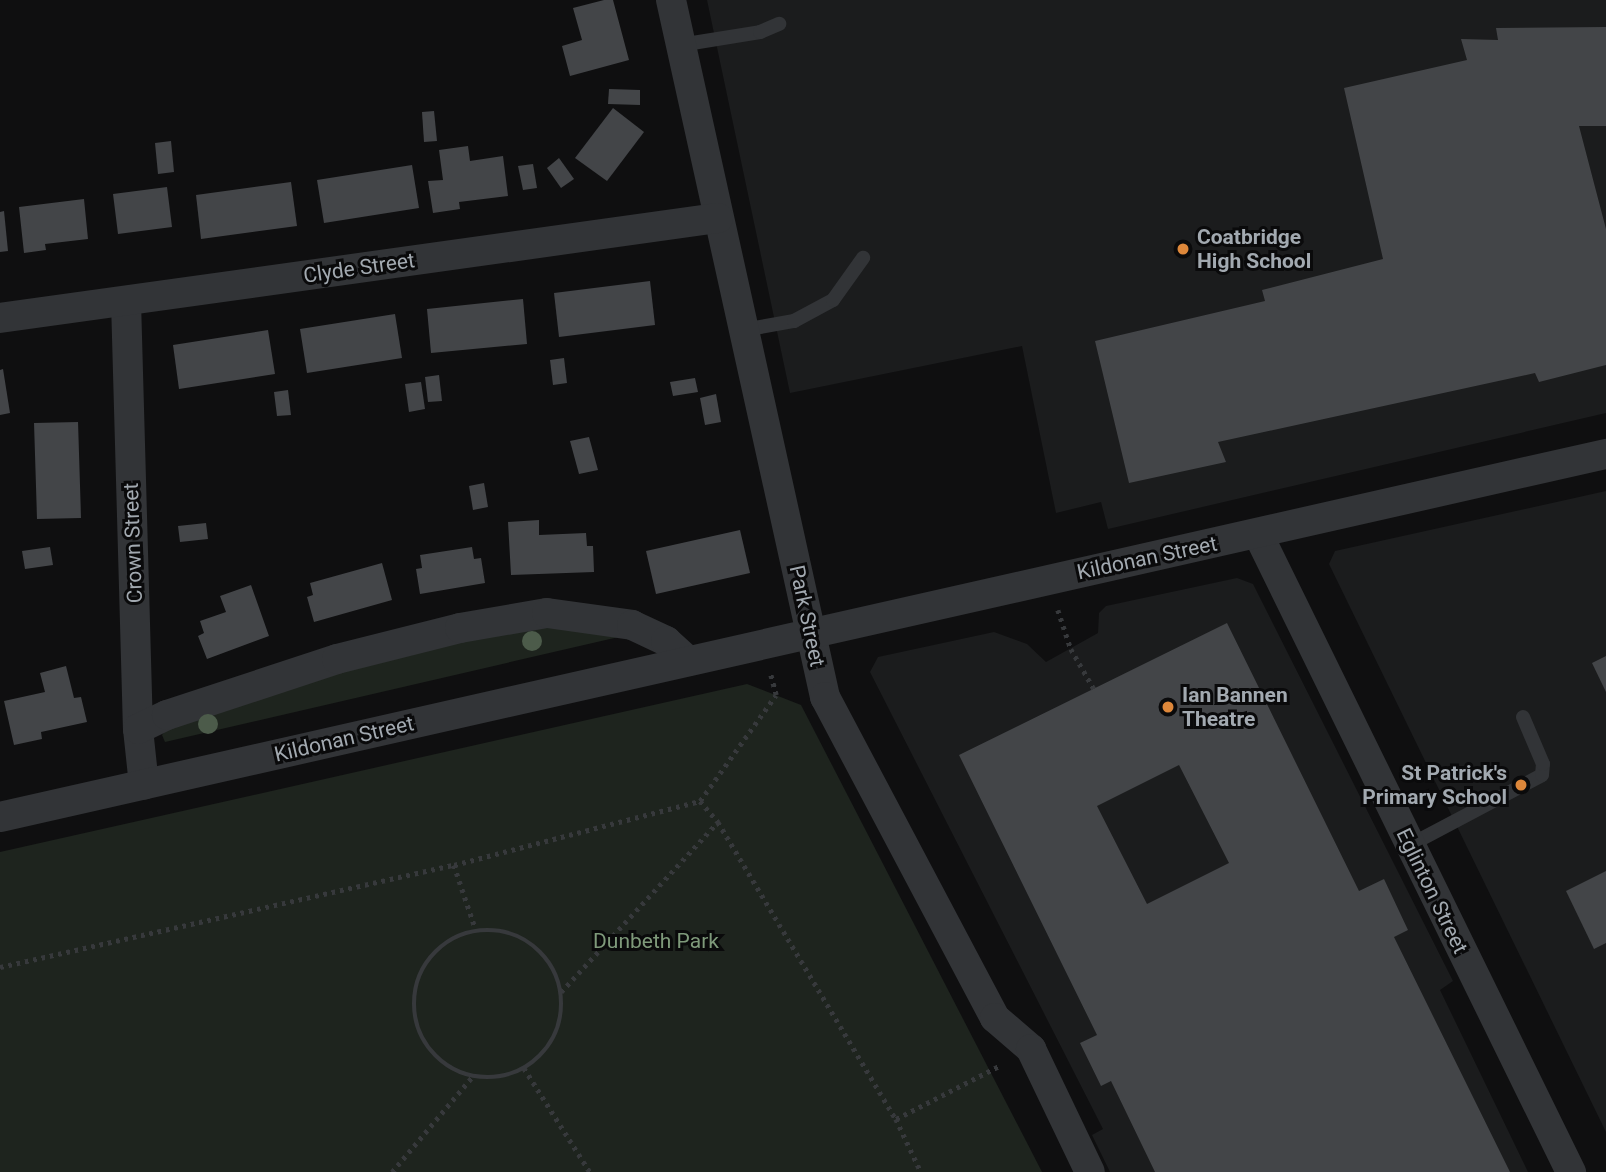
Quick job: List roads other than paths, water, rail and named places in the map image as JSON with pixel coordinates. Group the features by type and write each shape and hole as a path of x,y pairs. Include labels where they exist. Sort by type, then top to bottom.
{"street":[{"name":"Park Street","path":"671,0 811,632 835,721 995,1018 1031,1049 1090,1172"},
{"name":"Clyde Street","path":"0,318 718,218"},
{"name":"Crown Street","path":"126,301 138,729 144,785"},
{"name":"Kildonan Street","path":"0,817 1606,454"},
{"name":"Eglinton Street","path":"1258,534 1571,1172"},
{"path":"138,729 167,715 337,659 460,628 547,613 632,625 666,641 688,661"}],"lane":[{"path":"680,44 760,32 779,24"},
{"path":"743,330 794,321 833,300 863,258"},
{"path":"1410,845 1542,775 1543,764 1523,717"}],"place":[{"name":"Coatbridge High School","path":"1183,249"},
{"name":"Ian Bannen Theatre","path":"1168,707"},
{"name":"St Patrick's Primary School","path":"1521,785"}],"park label":[{"name":"Dunbeth Park","path":"656,941"}]}
